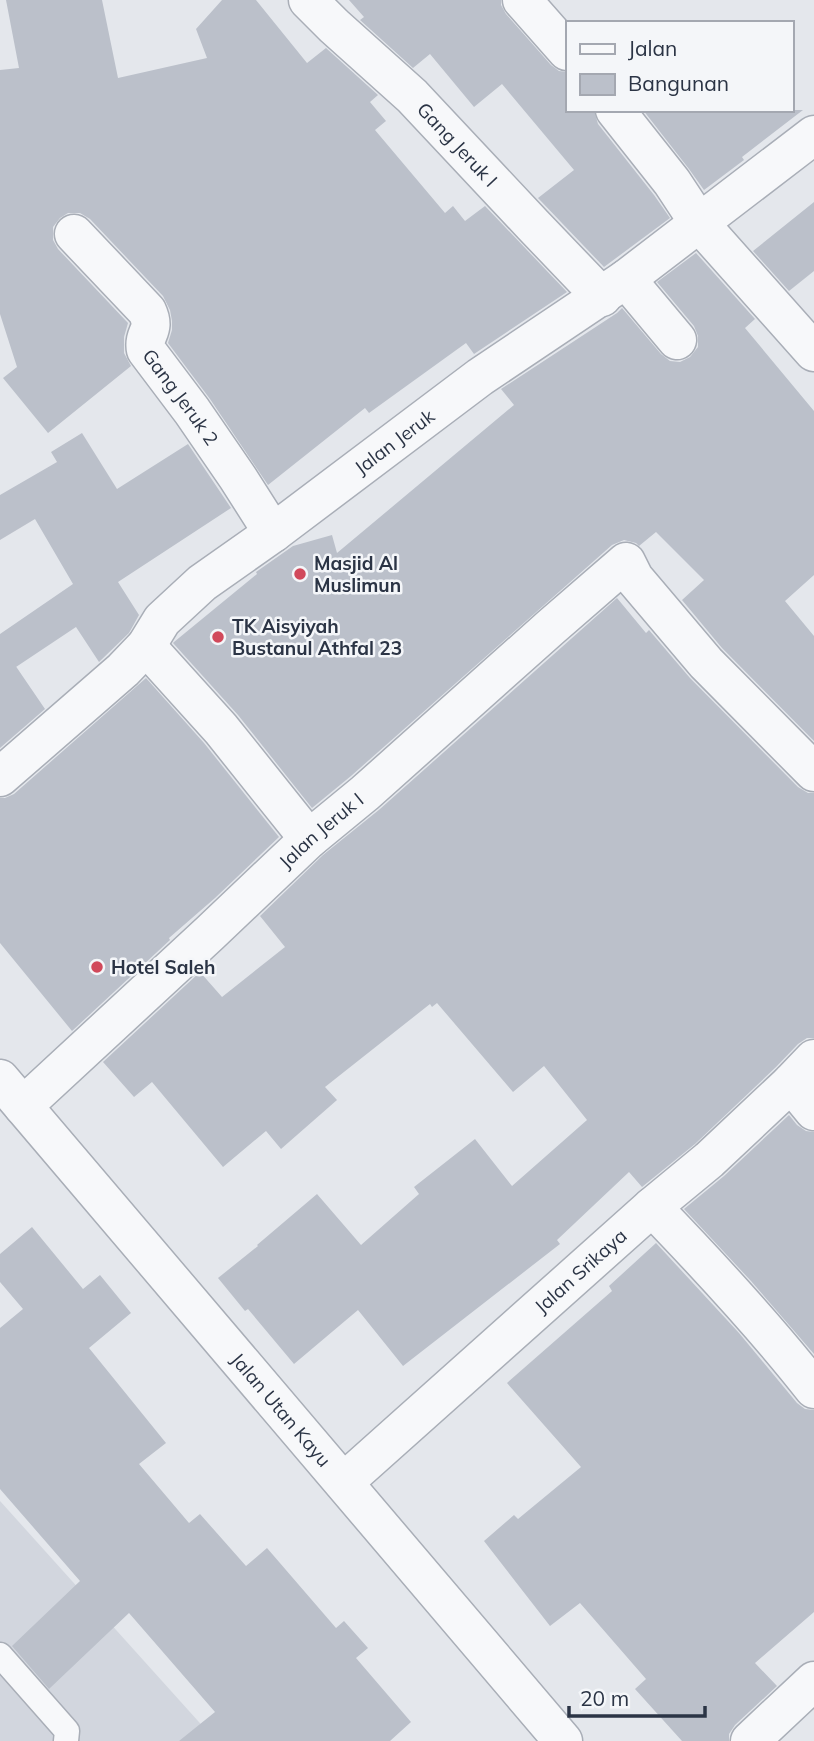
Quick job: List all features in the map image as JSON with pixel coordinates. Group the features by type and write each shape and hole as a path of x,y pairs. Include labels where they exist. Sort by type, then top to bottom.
{"street":[{"name":"Gang Jeruk I","path":"308,0 412,96 533,225 677,340"},
{"path":"522,0 566,50"},
{"path":"617,112 672,182 699,223 814,352"},
{"name":"Jalan Jeruk","path":"0,777 123,670 146,646 163,620 202,583 480,377 614,288 814,135"},
{"name":"Gang Jeruk 2","path":"74,234 147,311 152,321 144,343 146,350 192,411 273,533"},
{"name":"Jalan Jeruk I","path":"11,1092 220,924 309,839 365,793 626,562 634,578 706,663 814,772"},
{"path":"146,646 221,729 309,839"},
{"name":"Jalan Srikaya","path":"344,1482 652,1206 806,1084"},
{"name":"Jalan Utan Kayu","path":"11,1092 563,1741"},
{"path":"652,1206 780,1345 814,1389"},
{"path":"750,1741 814,1681"}],"lane":[{"path":"0,1655 67,1731 66,1741"}],"shaded area":[{"path":"0,1501 216,1741 0,1741"}],"building":[{"path":"6,0 102,0 118,78 207,58 196,29 222,0 256,0 307,63 326,48 378,95 370,102 386,121 375,130 445,213 453,206 465,221 485,206 567,292 474,354 466,343 369,413 365,408 268,485 168,343 172,321 163,296 90,219 80,213 68,213 53,227 53,240 58,249 128,323 124,337 124,353 131,366 48,433 3,378 17,367 0,314 0,70 19,68"},
{"path":"349,0 501,0 506,14 551,65 559,71 566,72 566,112 595,112 598,124 670,218 604,267 538,198 574,170 502,84 474,107 430,54 413,68 360,20 364,17"},
{"path":"803,110 704,190 645,112"},
{"path":"814,202 814,271 789,291 753,251"},
{"path":"696,253 755,319 745,328 814,411 814,575 785,601 814,636 814,741 722,648 682,600 704,580 656,532 639,546 624,540 612,545 312,808 238,715 173,643 257,574 256,572 293,546 332,535 337,553 514,405 501,389 622,308 670,361 680,362 690,357 698,347 694,326 657,282"},
{"path":"82,433 117,489 188,444 231,508 118,582 139,615 129,633 99,662 76,627 16,667 0,643 0,634 73,584 35,519 0,540 0,495 57,462 51,452"},
{"path":"617,598 646,633 649,630 690,678 798,787 808,793 814,793 814,1038 807,1038 798,1044 695,1144 642,1187 629,1172 557,1240 560,1244 403,1366 358,1310 294,1364 218,1278 317,1194 361,1245 419,1194 414,1187 475,1139 512,1186 587,1120 544,1066 513,1092 437,1003 432,1007 430,1004 325,1087 337,1100 281,1149 266,1131 223,1167 152,1082 134,1097 103,1062 200,972 222,997 285,947 260,916 323,855 380,809"},
{"path":"0,643 45,709 0,748"},
{"path":"146,678 204,743 279,837 72,1031 0,943 0,798 14,794"},
{"path":"789,1115 797,1125 806,1131 814,1132 814,1354 684,1209"},
{"path":"32,1227 83,1289 100,1275 131,1313 89,1348 166,1443 139,1464 189,1523 200,1514 246,1566 267,1548 336,1628 344,1621 368,1648 356,1658 411,1722 390,1741 179,1741 215,1712 129,1613 49,1689 12,1646 80,1581 0,1489 0,1328 23,1309 0,1282 0,1254"},
{"path":"656,1243 739,1333 797,1403 805,1409 814,1410 814,1612 755,1663 777,1686 735,1725 729,1734 729,1741 682,1741 635,1689 646,1679 580,1603 550,1626 484,1541 514,1515 518,1519 581,1467 507,1383 612,1291 609,1286"}],"place":[{"name":"Masjid Al Muslimun","path":"300,574"},
{"name":"TK Aisyiyah Bustanul Athfal 23","path":"218,637"},
{"name":"Hotel Saleh","path":"97,967"}]}
